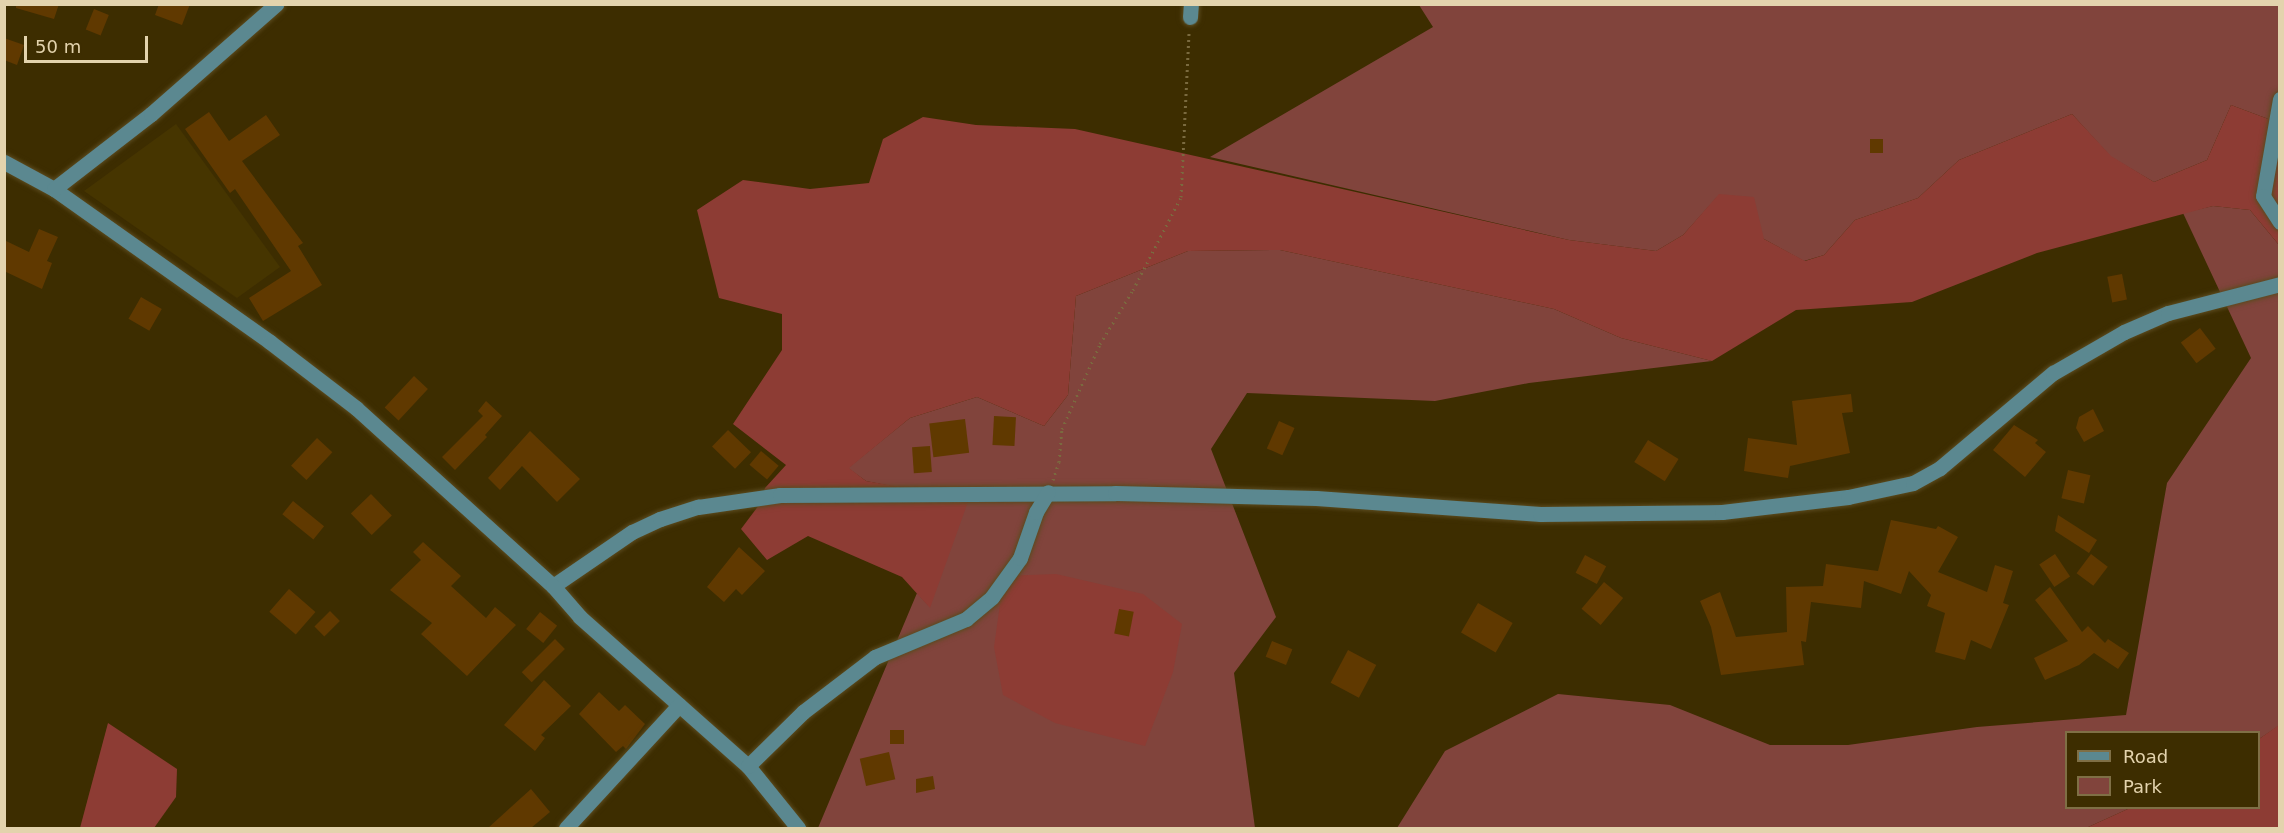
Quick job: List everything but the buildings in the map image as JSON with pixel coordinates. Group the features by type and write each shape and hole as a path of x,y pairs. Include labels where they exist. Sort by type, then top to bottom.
{"street":[{"path":"54,189 151,114 276,4"},
{"path":"2280,99 2264,196 2280,222"},
{"path":"4,162 54,189 270,342 356,408 553,586 580,617 748,766 798,828"},
{"path":"553,586 632,532 698,507 736,499 872,492 1048,492 1316,498 1540,514 1722,512 1848,497 1913,483 1940,468 2053,373 2124,332 2168,313 2280,284"},
{"path":"748,766 803,712 875,657 966,619 992,597 1020,558 1036,512 1048,492"},
{"path":"566,828 680,705"}],"path":[{"path":"1048,492 1059,462 1067,418 1100,344 1133,291 1181,197 1191,11"}],"shaded area":[{"path":"2231,105 2279,123 2279,245 2250,210 2213,206 2037,253 1912,302 1796,310 1712,361 1621,338 1554,309 1280,250 1188,251 1076,296 1068,395 1044,426 977,397 910,418 849,468 866,481 969,499 930,608 902,577 808,536 767,560 741,529 759,505 765,488 786,465 733,424 782,350 782,314 719,298 697,210 743,180 810,189 869,183 883,139 923,117 976,125 1075,129 1569,240 1656,251 1683,235 1719,194 1754,197 1764,239 1805,261 1824,255 1855,220 1918,198 1959,160 2072,114 2111,156 2154,182 2207,160"},
{"path":"176,124 280,267 237,298 84,191"},
{"path":"1056,574 1143,594 1182,624 1173,672 1145,746 1055,723 1003,695 994,647 1004,576"},
{"path":"108,723 177,769 176,797 154,828 80,828"},
{"path":"2279,725 2279,828 2086,828 2128,809 2260,809 2260,738"}],"green space":[{"path":"1419,5 2279,5 2279,123 2231,105 2207,160 2154,182 2111,157 2072,114 1959,160 1918,198 1855,220 1824,255 1804,261 1764,239 1719,195 1683,235 1656,251 1569,240 1210,157 1433,27"},
{"path":"2213,206 2250,210 2279,245 2280,725 2260,738 2260,731 2065,731 2065,809 2128,809 2086,828 1397,828 1445,751 1558,694 1670,705 1770,745 1848,745 1977,727 2126,715 2167,483 2251,358 2183,213"},
{"path":"1280,250 1554,309 1621,338 1712,361 1529,383 1435,401 1247,393 1211,449 1276,617 1234,673 1255,828 818,828 917,593 930,607 926,493 866,481 848,468 910,418 977,397 1044,426 1068,395 1076,296 1188,251"}]}
